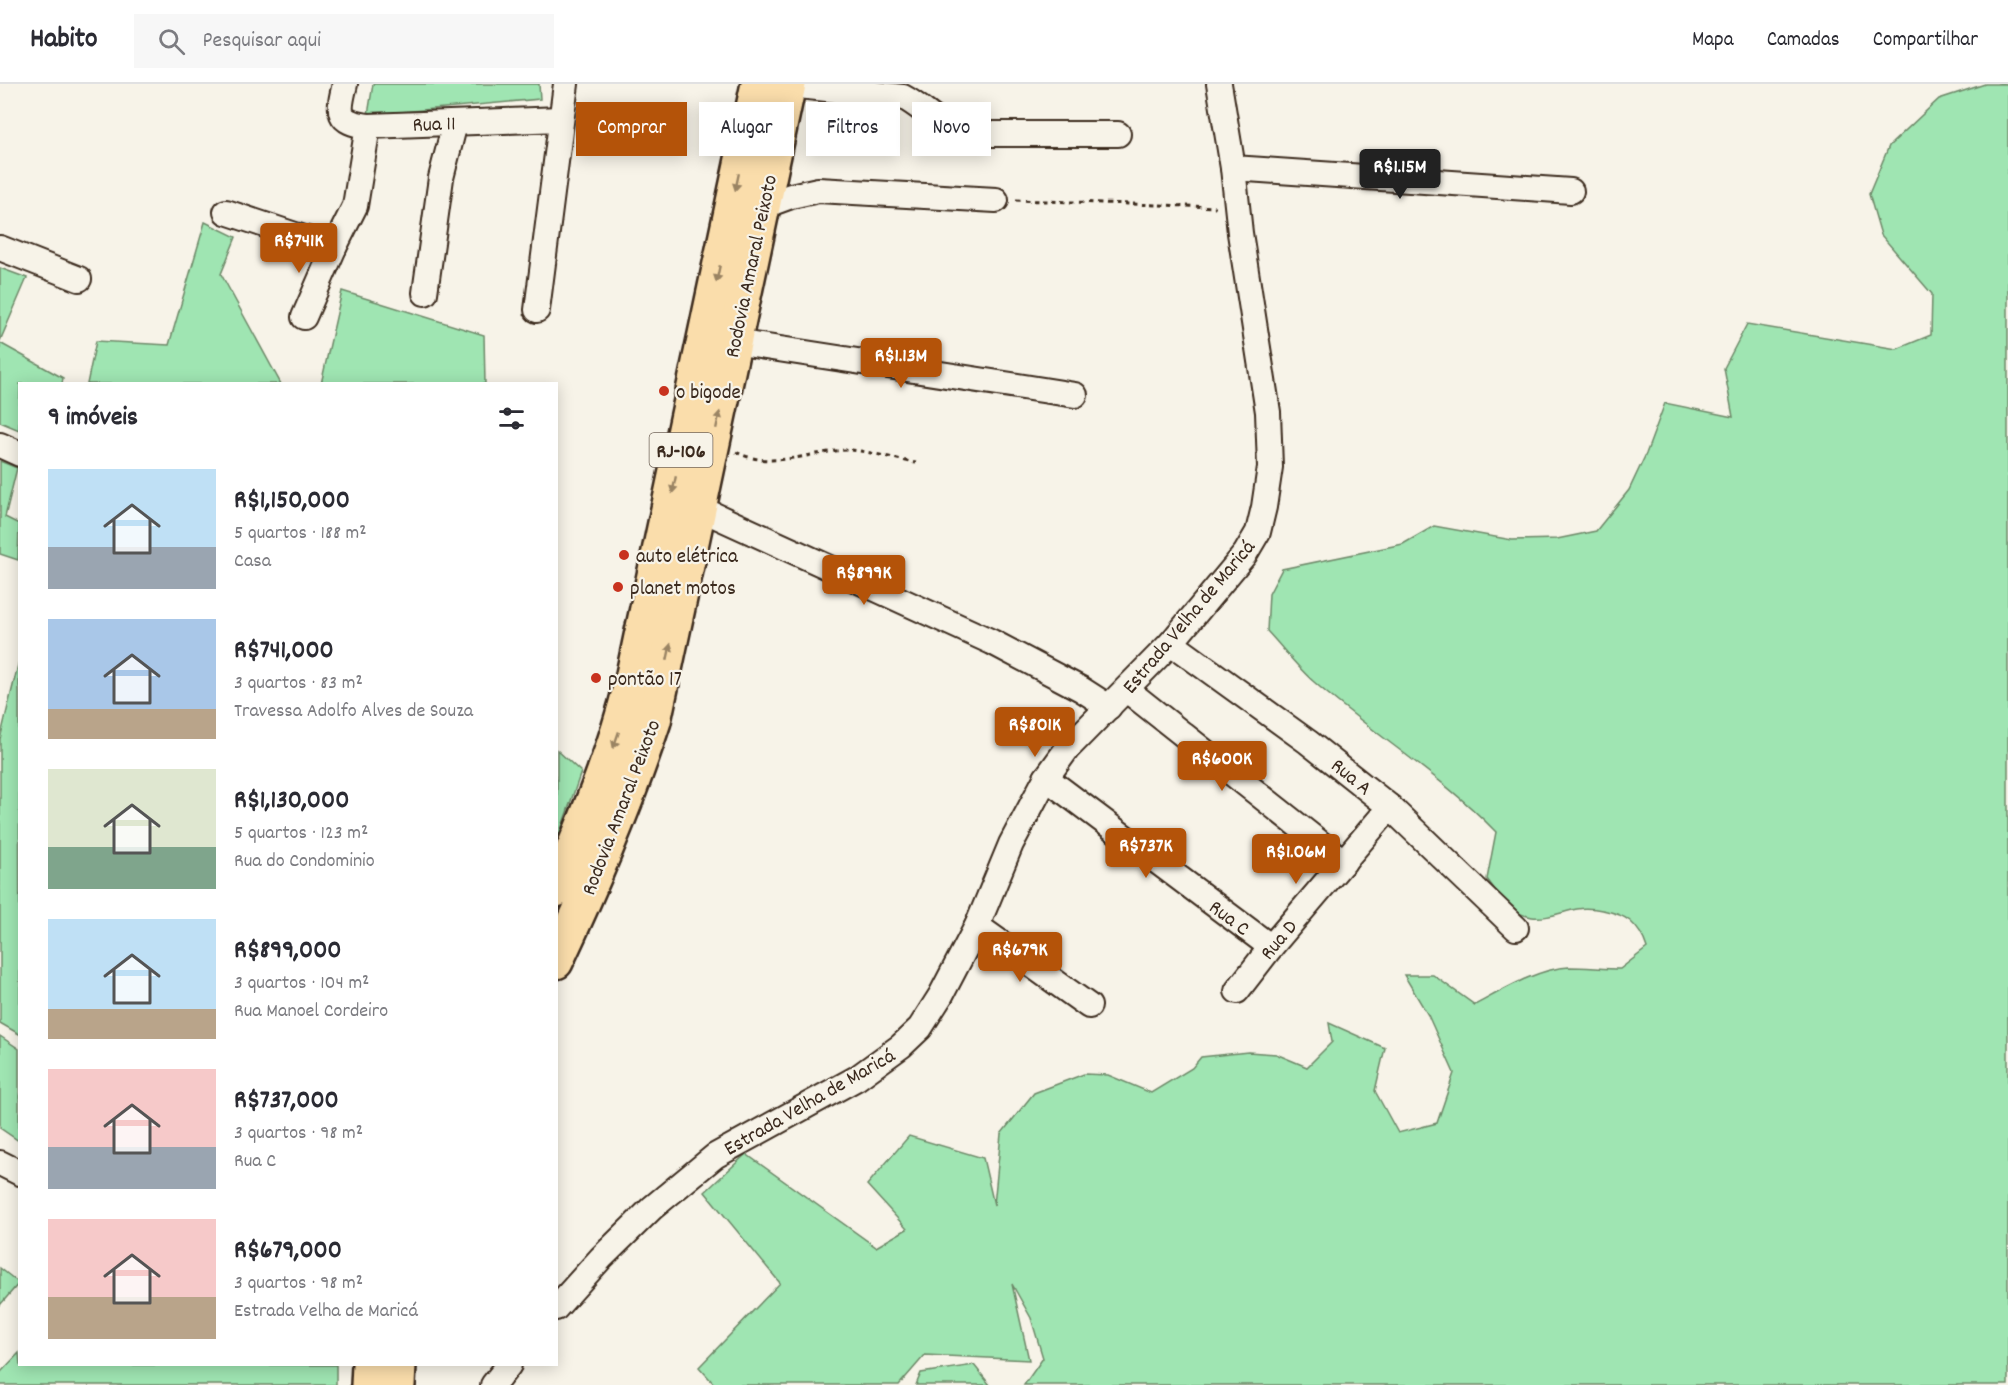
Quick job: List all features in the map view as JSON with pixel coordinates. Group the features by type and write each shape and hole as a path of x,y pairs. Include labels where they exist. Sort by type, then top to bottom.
{"highway":[{"name":"Rodovia Amaral Peixoto","path":"558,958 602,863 636,777 654,721 761,207 778,84"},
{"name":"Rodovia Amaral Peixoto","path":"558,885 619,732 778,84"},
{"path":"368,1385 369,1366"},
{"path":"398,1385 399,1366"}],"street":[{"name":"Rua 11","path":"345,84 340,104 341,112 351,124 368,126 561,119"},
{"path":"537,310 566,84"},
{"path":"778,84 903,97 949,130 965,134 1118,134"},
{"name":"Estrada Velha de Maricá","path":"558,1306 601,1258 652,1208 715,1156 857,1078 901,1046 920,1028 941,996 977,927 1011,844 1046,778 1067,749 1171,643 1245,554 1258,532 1270,467 1268,412 1219,84"},
{"path":"425,292 436,206 455,123"},
{"path":"304,317 355,206 368,126"},
{"path":"1233,168 1571,191"},
{"path":"761,207 791,196 818,190 996,200"},
{"path":"226,212 334,248"},
{"path":"0,248 80,279"},
{"path":"734,342 1075,395"},
{"path":"0,445 18,453"},
{"path":"699,508 992,642 1081,689 1109,707"},
{"name":"Rua A","path":"1171,643 1308,742 1390,807 1516,927"},
{"path":"1127,690 1344,862"},
{"name":"Rua C","path":"1046,778 1270,947"},
{"name":"Rua D","path":"1237,991 1270,947 1390,807"},
{"path":"977,927 1089,1006"},
{"path":"0,1163 18,1172"},
{"path":"492,1385 508,1366"}],"path":[{"path":"996,200 1237,208"},
{"path":"714,440 748,458 794,459 848,450 915,463"}],"green space":[{"path":"373,84 539,84 540,99 368,115"},
{"path":"1985,84 2008,84 2008,1385 1024,1385 1043,1358 1031,1318 1012,1284 1029,1360 925,1355 899,1385 715,1385 699,1367 780,1283 705,1192 746,1154 876,1247 907,1229 867,1185 909,1136 983,1158 994,1205 1001,1134 1034,1093 1084,1074 1108,1075 1151,1093 1192,1068 1201,1057 1248,1052 1276,1054 1307,1067 1332,1042 1329,1023 1385,1048 1375,1091 1398,1133 1437,1123 1454,1073 1428,1015 1404,975 1433,975 1475,1005 1520,981 1544,972 1569,967 1620,969 1647,948 1633,924 1612,912 1583,908 1549,916 1532,917 1511,908 1487,879 1496,832 1453,792 1337,701 1302,670 1267,631 1269,594 1282,569 1403,544 1434,526 1512,540 1557,539 1596,531 1629,490 1646,454 1665,403 1733,417 1724,368 1747,324 1897,349 1931,335 1932,294 1881,235 1869,194 1889,146 1939,99"},
{"path":"205,222 236,237 221,274 280,382 87,382 96,341 169,345"},
{"path":"0,268 27,278 0,341"},
{"path":"342,291 484,335 485,382 321,382"},
{"path":"0,343 63,378 62,382 18,382 18,430 0,422"},
{"path":"0,461 17,468 5,517 18,524 18,560 0,554"},
{"path":"18,665 18,1033 0,1023 0,739"},
{"path":"558,751 581,772 558,838"},
{"path":"0,1036 18,1048 18,1140 0,1128"},
{"path":"0,1268 18,1284 0,1305"},
{"path":"18,1354 18,1366 336,1366 336,1385 0,1385 0,1373"},
{"path":"974,1365 990,1385 916,1385 921,1373"}],"place":[{"name":"o bigode","path":"664,391"},
{"name":"auto elétrica","path":"624,555"},
{"name":"planet motos","path":"618,587"},
{"name":"pontão 17","path":"596,678"}]}
